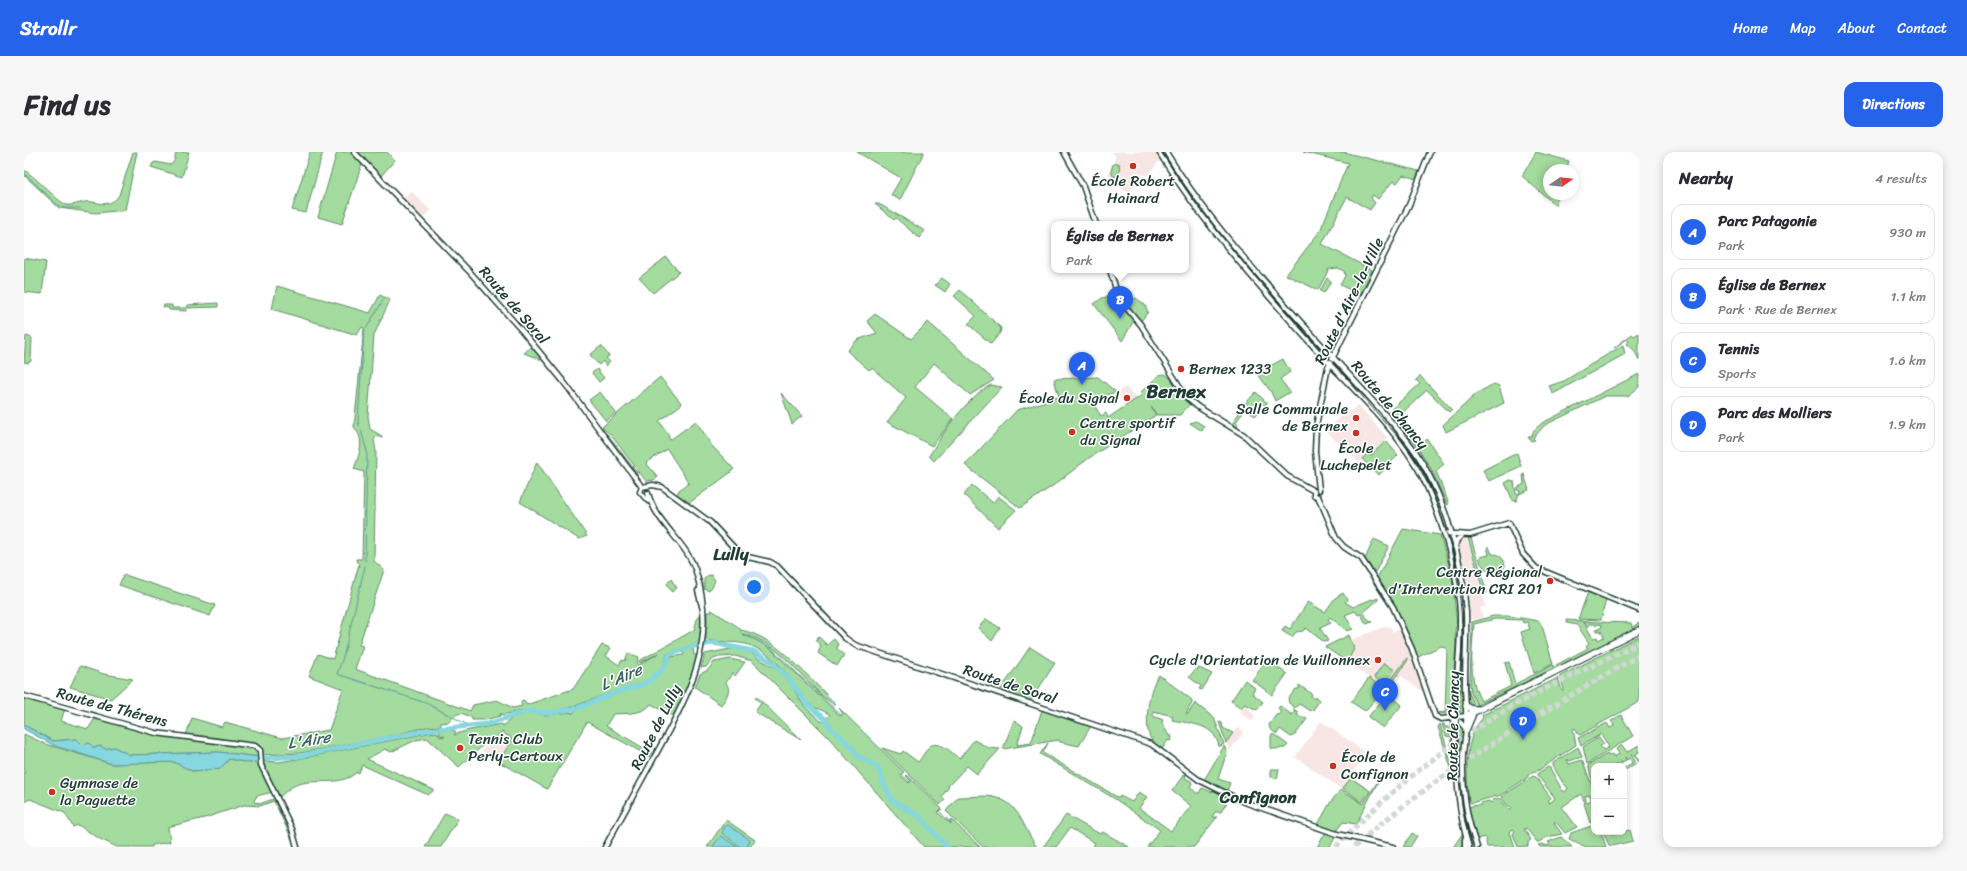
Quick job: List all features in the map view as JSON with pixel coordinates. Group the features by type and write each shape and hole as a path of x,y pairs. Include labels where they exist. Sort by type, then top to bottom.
{"highway":[{"path":"1466,730 1469,716 1480,708 1534,683 1639,630"},
{"path":"1469,716 1639,633"},
{"path":"1466,706 1472,709 1480,708"}],"main road":[{"name":"Route de Soral","path":"354,152 469,271 503,309 558,376 645,490 657,486 666,490 708,521 738,552 748,557 770,562 777,566 845,638 855,645 1151,744 1193,776 1244,802 1336,834 1392,847"},
{"path":"1064,152 1083,186 1095,221"},
{"name":"Route de Chancy","path":"1159,152 1180,185 1222,239 1410,454 1427,487 1444,533 1454,570 1460,610 1459,656 1454,718 1457,786 1465,835 1469,847"},
{"name":"Route de Chancy","path":"1166,152 1193,193 1229,239 1415,450 1435,488 1451,534 1463,584 1466,611 1466,706 1469,716"},
{"name":"Route d'Aire-la-Ville","path":"1430,152 1409,205 1330,363 1316,426 1316,491 1321,494 1318,497 1336,538 1344,547 1361,558 1393,608 1412,649 1435,716 1439,719 1454,718"},
{"path":"1111,273 1119,299 1141,325 1184,395 1198,407 1240,432 1287,476 1316,491"},
{"name":"Route de Lully","path":"605,847 678,713 699,663 703,640 703,610 690,564 657,519 645,490"},
{"path":"1444,533 1462,535 1478,533 1509,523 1523,554 1536,568 1639,610"},
{"path":"1455,549 1457,540 1462,535"},
{"name":"Route de Thérens","path":"24,696 159,734 252,744 259,748 261,763 292,829 297,847"},
{"path":"1454,718 1469,716"},
{"path":"1454,718 1461,723 1466,730"},
{"name":"Route de Chancy","path":"1466,730 1463,760 1464,791 1470,829 1477,847"},
{"path":"1465,835 1465,847"}],"shaded area":[{"name":"École Robert Hainard","path":"1112,152 1156,152 1160,160 1148,176 1143,174 1129,192 1106,182 1116,156"},
{"path":"411,191 430,210 422,219 403,199"},
{"name":"École du Signal","path":"1126,387 1138,403 1122,414 1119,410 1125,405 1117,394"},
{"name":"École Luchepelet","path":"1358,405 1388,438 1369,456 1367,454 1359,463 1326,431 1348,410 1350,412"},
{"path":"1467,538 1486,606 1480,608 1483,617 1471,620 1466,583 1458,545 1459,541"},
{"name":"Cycle d'Orientation de Vuillonnex","path":"1386,626 1390,626 1393,632 1399,629 1412,658 1423,692 1401,676 1389,692 1325,647 1349,635 1351,640"},
{"path":"1245,704 1255,716 1252,721 1241,713"},
{"name":"École de Confignon","path":"1321,721 1366,753 1350,776 1372,791 1363,804 1295,757"},
{"path":"1239,728 1244,732 1230,750 1226,743 1236,729"},
{"path":"502,732 512,738 499,762 483,752 483,749"}],"green space":[{"path":"133,152 137,152 125,210 96,213 59,208 24,175 24,170 58,200 67,205 83,202 110,203 119,195"},
{"path":"176,152 189,152 182,177 151,167 153,163 156,162 170,165 172,164"},
{"path":"310,152 323,152 306,213 292,210"},
{"path":"337,152 351,152 362,164 342,224 318,217"},
{"path":"358,152 387,152 395,160 381,176"},
{"path":"857,152 924,152 900,200 891,195 901,178"},
{"path":"1160,152 1164,152 1187,186 1184,188"},
{"path":"1303,152 1343,152 1419,171 1416,179 1403,175 1397,183 1393,181 1378,199 1373,195 1371,198 1375,203 1370,210 1347,197 1322,244 1372,270 1360,295 1340,285 1345,276 1344,271 1338,268 1329,269 1318,290 1286,275 1320,231 1348,163"},
{"path":"1536,152 1569,161 1568,164 1543,164 1543,194 1522,176"},
{"path":"1119,163 1120,171 1114,178 1111,171 1113,164"},
{"path":"1188,189 1252,268 1249,270 1201,211 1203,209"},
{"path":"1549,200 1557,200 1555,205"},
{"path":"875,204 879,204 925,231 919,238 896,218 894,220"},
{"path":"666,257 679,272 653,293 639,278"},
{"path":"24,258 46,262 42,294 24,292"},
{"path":"1255,271 1329,355 1328,356 1326,357 1254,275"},
{"path":"1263,274 1303,321 1262,275"},
{"path":"942,278 950,284 945,292 935,285"},
{"path":"1327,278 1331,281 1324,293 1320,291"},
{"path":"277,286 370,313 380,295 390,300 374,335 368,416 370,429 382,436 382,438 376,436 374,440 376,451 374,561 384,570 359,645 363,646 355,669 470,711 473,705 497,700 513,708 522,706 522,700 525,701 526,705 573,689 602,645 611,648 606,656 619,665 622,660 625,661 628,653 639,657 637,662 639,665 659,653 640,663 639,661 694,630 698,616 701,616 701,628 707,627 707,612 712,612 710,609 740,628 740,630 767,640 792,660 836,704 835,706 820,694 785,658 775,650 754,637 742,634 762,643 774,652 840,716 843,714 839,708 904,772 900,775 909,783 911,781 906,776 907,775 942,809 937,812 951,824 951,819 980,847 924,847 829,738 752,661 735,656 720,657 713,659 706,667 701,668 705,654 730,649 740,649 752,653 759,659 774,667 790,683 804,706 822,722 830,715 809,704 788,675 766,654 757,648 746,644 706,640 706,632 701,634 701,642 667,654 663,668 643,683 618,690 575,706 549,712 524,710 502,715 501,713 500,716 485,720 472,720 472,718 468,716 457,714 449,722 441,723 441,726 427,727 382,738 300,753 262,755 260,745 259,747 250,743 221,739 221,742 250,746 258,752 260,757 218,752 130,755 114,747 105,749 100,746 94,748 89,743 83,745 77,739 53,741 24,725 24,698 65,709 61,721 88,729 96,717 150,733 187,736 186,735 192,718 222,727 225,722 282,738 329,730 343,689 309,676 318,654 333,659 359,564 356,559 362,559 364,472 354,469 361,442 358,432 354,427 364,328 362,327 357,335 272,309"},
{"path":"960,290 1001,328 1000,333 991,344 968,324 976,316 954,296"},
{"path":"1114,295 1125,304 1136,298 1145,305 1148,312 1141,321 1136,317 1122,341 1094,304 1102,298"},
{"path":"218,303 218,307 187,308 186,311 169,310 169,308 163,307 164,305 172,305 172,308 186,308 188,305"},
{"path":"875,314 911,339 928,322 994,380 970,395 934,363 915,387 953,419 932,446 887,422 906,398 872,368 869,370 847,351 857,340 877,333 867,321"},
{"path":"1639,333 1639,360 1634,350 1627,344 1629,341 1627,339 1614,348 1632,334 1634,336"},
{"path":"26,336 32,338 31,361 29,363 24,362"},
{"path":"1623,345 1625,354 1553,394 1549,386 1564,381"},
{"path":"532,346 544,361 524,353"},
{"path":"601,346 609,356 606,358 610,362 606,366 603,361 599,365 590,355"},
{"path":"1283,359 1290,372 1280,379 1290,392 1275,401 1271,392 1257,373"},
{"path":"597,369 604,378 599,382 592,373"},
{"path":"1165,374 1190,404 1180,415 1157,415 1151,407 1156,415 1089,458 1054,485 1020,508 965,465 1017,410 1059,397 1054,379 1098,377 1116,392 1091,400 1101,416 1106,413 1108,418 1142,395 1140,393 1159,375"},
{"path":"1639,374 1639,387 1628,396 1605,396 1545,425 1533,438 1535,440 1531,441 1528,437 1531,437 1534,430 1542,423"},
{"path":"1420,376 1452,409 1449,412 1427,390 1398,417 1420,444 1418,447 1394,417 1396,415 1389,411 1420,384 1416,380"},
{"path":"660,377 682,404 659,421 669,435 670,440 696,421 712,446 734,469 689,503 677,495 679,490 689,483 667,449 646,463 658,477 654,480 646,481 611,435 602,427"},
{"path":"1494,384 1499,386 1504,403 1446,432 1443,425 1477,393"},
{"path":"991,385 1002,387 934,461 929,456 956,416 982,390"},
{"path":"600,392 616,413 606,421 589,400"},
{"path":"1256,392 1267,403 1255,416 1246,408 1236,422 1238,425 1237,428 1232,424 1244,405"},
{"path":"781,393 802,416 792,424"},
{"path":"1366,395 1403,437 1420,461 1417,464 1363,398"},
{"path":"1196,421 1204,426 1202,431 1190,423"},
{"path":"601,429 609,436 638,474"},
{"path":"1427,439 1444,464 1436,471 1449,504 1447,505 1432,471 1419,449"},
{"path":"1386,441 1398,455 1379,475 1362,459 1367,454 1370,456"},
{"path":"1517,453 1521,466 1489,481 1483,470"},
{"path":"537,462 587,536 579,539 520,502"},
{"path":"1422,464 1435,493 1447,524 1437,500 1434,501 1418,466"},
{"path":"1524,474 1529,490 1519,494 1520,491 1517,490 1517,488 1524,484"},
{"path":"1510,480 1514,481 1516,494 1519,494 1516,502 1515,500 1513,501 1505,483"},
{"path":"972,485 993,503 998,496 1016,510 998,528 964,495"},
{"path":"1403,529 1440,535 1452,576 1457,625 1455,630 1456,644 1452,695 1450,710 1446,714 1439,713 1445,712 1447,649 1441,646 1418,657 1393,602 1377,578"},
{"path":"1468,538 1471,538 1487,593 1484,594"},
{"path":"1374,539 1389,546 1375,572 1365,559"},
{"path":"1452,541 1461,583 1465,624 1461,626 1448,542"},
{"path":"1487,547 1489,547 1492,554 1500,556 1502,559 1505,566 1501,573 1490,569 1484,571 1484,567 1480,563 1480,557 1489,555"},
{"path":"124,574 215,605 210,616 119,585"},
{"path":"711,575 715,580 709,591 704,589 704,579"},
{"path":"671,579 677,588 672,592 667,584"},
{"path":"1588,592 1606,599 1601,620 1578,619"},
{"path":"1343,593 1347,600 1345,602 1353,607 1378,598 1378,600 1364,612 1366,617 1372,622 1366,624 1361,614 1358,615 1355,611 1345,615 1353,629 1347,631 1330,617 1328,619 1331,623 1320,628 1328,641 1324,642 1306,628 1303,631 1296,632 1292,637 1282,631 1285,626 1290,629 1308,602 1325,612 1335,598"},
{"path":"1493,616 1509,616 1539,621 1543,629 1553,664 1534,673 1521,632 1530,629 1527,622 1523,623 1522,620 1495,619 1474,624 1472,664 1474,683 1481,701 1511,686 1505,663 1509,662 1515,684 1553,665 1555,668 1477,705 1471,693 1470,683 1472,622"},
{"path":"986,619 1000,628 992,641 978,628"},
{"path":"1566,620 1583,621 1593,638 1597,637 1598,640 1604,637 1601,631 1597,631 1596,629 1601,628 1602,625 1598,624 1596,626 1595,624 1590,624 1588,627 1584,621 1631,623 1632,627 1639,623 1639,627 1557,667 1556,665 1588,648 1586,646 1589,643 1577,625 1567,623"},
{"path":"1461,631 1462,657 1465,631 1464,712 1461,714 1457,710"},
{"path":"1349,635 1354,649 1347,662 1325,647"},
{"path":"1639,636 1639,702 1580,735 1575,728 1573,729 1576,745 1536,772 1534,771 1528,775 1528,777 1501,795 1471,803 1469,801 1467,769 1469,745 1477,725 1483,718 1482,715 1558,678 1562,691 1564,690 1560,676"},
{"path":"819,637 827,645 834,639 838,644 837,649 844,655 837,666 818,653 821,646 816,640"},
{"path":"1030,647 1055,663 1030,702 999,692"},
{"path":"693,648 694,655 698,655 697,663 674,717 651,704 648,708 639,712 613,714 606,726 654,754 652,758 587,722 547,789 499,762 512,739 502,732 491,742 489,740 459,767 427,738 416,740 391,752 385,749 367,759 434,790 428,795 362,765 359,773 357,772 343,780 312,782 296,785 279,798 264,767 263,761 279,762 303,758 428,733 437,732 440,737 445,736 440,735 439,731 450,729 456,732 454,735 465,731 496,725 502,724 503,726 514,716 528,712 546,715 572,712 572,714 576,710 626,690 645,686 663,671 671,657 683,655 684,653 681,651"},
{"path":"1407,658 1408,660 1387,690 1385,688"},
{"path":"730,659 745,662 735,676 732,673 726,683 728,686 728,691 721,705 695,687 700,674 708,670 714,662"},
{"path":"1267,660 1287,674 1272,695 1252,680"},
{"path":"1384,663 1395,670 1385,685 1374,677"},
{"path":"80,666 104,674 133,679 111,699 70,687"},
{"path":"1199,668 1212,674 1202,690 1199,689 1201,686 1189,677"},
{"path":"1467,669 1469,693 1475,706 1473,707 1467,702"},
{"path":"1159,675 1192,700 1186,714 1188,714 1195,703 1214,718 1224,744 1219,747 1217,739 1212,733 1201,726 1172,720 1173,716 1153,711 1153,716 1163,720 1162,723 1169,736 1171,735 1172,738 1171,741 1168,740 1162,749 1153,742 1147,725 1147,716 1152,688"},
{"path":"1369,678 1384,689 1365,711 1351,702"},
{"path":"1245,680 1255,688 1252,693 1263,702 1257,710 1245,704 1241,708 1231,701"},
{"path":"1299,685 1312,694 1311,696 1315,699 1316,697 1320,700 1313,710 1312,709 1310,711 1299,704 1295,708 1289,703 1288,699 1296,689 1299,689"},
{"path":"1388,693 1402,705 1383,728 1368,717"},
{"path":"756,696 801,740 755,712 761,703 755,698"},
{"path":"1280,706 1292,715 1295,711 1293,709 1298,712 1297,715 1307,719 1295,735 1291,737 1280,729 1277,734 1270,729 1269,725 1276,715 1280,714 1280,710 1278,708"},
{"path":"1042,710 1091,726 1079,746 1060,742 1059,740 1003,749 1014,720 1023,726 1017,745 1031,743"},
{"path":"1621,715 1633,736 1587,764 1583,747 1599,737 1604,744 1600,746 1604,750 1609,747 1601,734 1581,746 1578,738 1607,723 1610,728 1615,726 1611,721"},
{"path":"1219,722 1222,723 1223,728 1233,733 1226,743"},
{"path":"1440,724 1451,762 1452,771 1438,727"},
{"path":"1442,724 1444,724 1445,727 1449,727 1450,737 1446,736"},
{"path":"1460,725 1464,729 1461,776 1458,776 1456,728"},
{"path":"24,734 45,744 112,764 174,762 192,771 220,769 229,759 250,763 260,761 273,792 256,796 254,800 255,803 258,802 259,804 276,798 289,825 295,846 274,801 260,806 244,805 208,817 168,827 170,842 152,845 152,847 117,847 100,839 78,825 73,827 65,813 30,799 24,802"},
{"path":"1273,734 1288,745 1285,748 1271,748 1271,736"},
{"path":"974,740 989,748 1000,749 977,774 967,766 948,786 949,787 942,796 945,800 940,805 882,748 901,754 903,751 918,762 930,746 938,745 946,748 959,759"},
{"path":"1048,743 1043,753 1119,798 1120,796 1132,802 1139,792 1147,797 1139,808 1171,831 1191,806 1172,791 1184,774 1186,776 1185,778 1191,781 1192,784 1190,786 1196,793 1199,793 1202,788 1212,792 1214,789 1229,796 1229,799 1221,812 1215,812 1212,817 1217,817 1194,847 1147,847 1160,830 1115,799 1040,754"},
{"path":"1622,745 1627,752 1639,745 1639,752 1636,754 1639,762 1632,753 1631,754 1636,763 1627,769 1627,766 1632,763 1630,758 1627,760 1625,757 1626,760 1622,762 1620,760 1622,763 1591,763 1607,754 1608,756 1612,754 1614,757 1619,754 1616,749"},
{"path":"1224,746 1227,752 1218,779 1230,783 1227,791 1204,780"},
{"path":"1578,747 1582,757 1569,761 1568,759 1567,760 1569,764 1582,760 1591,783 1591,799 1590,795 1585,796 1586,801 1584,801 1581,794 1562,807 1577,827 1565,833 1555,821 1554,823 1562,834 1547,837 1539,842 1537,842 1526,828 1524,829 1531,840 1528,842 1528,846 1518,847 1513,834 1515,831 1513,829 1510,832 1515,847 1487,847 1485,837 1477,839 1469,809 1471,806 1481,805 1481,803 1489,801 1492,803 1493,800 1499,798 1510,811 1512,808 1506,804 1501,797 1533,776 1536,777 1551,798 1548,801 1550,803 1555,798 1538,776 1538,773 1548,767 1562,790 1565,792 1568,788 1563,783 1553,766 1553,763"},
{"path":"1591,763 1591,776 1588,765"},
{"path":"1271,769 1279,769 1277,779 1271,777"},
{"path":"1351,778 1370,791 1362,802 1343,788"},
{"path":"1380,778 1356,824 1343,822 1336,831 1317,826 1330,803 1341,789 1363,804"},
{"path":"986,796 997,798 1013,807 1037,847 983,847 946,811 958,797"},
{"path":"1591,800 1590,823 1584,803"},
{"path":"445,813 458,819 441,847 425,847"},
{"path":"1066,815 1100,834 1103,832 1129,847 1093,847 1095,843 1070,828 1056,847 1043,847"},
{"path":"726,820 755,840 750,847 707,847"},
{"path":"1591,826 1591,835 1602,835 1606,847 1586,847 1569,839 1571,833"},
{"path":"1630,830 1633,841 1612,846 1609,845 1604,835 1627,835 1627,831"},
{"path":"1326,832 1336,836 1330,847 1317,847"},
{"path":"1412,833 1417,836 1410,847 1403,847"},
{"path":"1463,833 1462,847 1453,847"},
{"path":"1561,837 1572,847 1540,847 1538,845 1542,844 1548,846 1550,843 1548,842"}],"water":[{"path":"24,725 53,741 77,739 83,745 89,743 94,748 100,746 105,749 114,747 130,755 218,752 260,757 260,761 250,763 229,759 220,769 192,771 174,762 112,764 53,745 24,729"},
{"path":"728,825 750,840 747,847 741,847 722,833 725,826"},
{"path":"721,836 737,847 712,847"}],"waterway":[{"path":"24,173 58,205 65,208 80,208"},
{"path":"359,426 358,420 364,332 384,299"},
{"path":"361,430 367,452 365,561"},
{"path":"365,566 344,654 337,674 426,703 468,725"},
{"path":"742,634 772,649 841,715"},
{"name":"L'Aire","path":"257,759 300,756 429,730 488,724 527,711 549,713 578,708 617,692 645,684 665,667 669,655 695,646 713,643 753,651 772,662 789,679 807,704 824,718 830,727 853,748 857,756 878,767 885,787 893,801 919,816 947,847"},
{"path":"902,775 910,782"},
{"path":"939,811 950,822"}],"tunnel":[{"path":"1336,847 1356,826 1399,787 1467,734 1531,696 1639,643"},
{"path":"1354,847 1387,819 1456,768 1528,721 1639,655"}],"tram line":[{"path":"1161,152 1193,200 1229,245 1400,439 1427,483 1438,507 1453,559 1461,611 1462,636 1458,769 1465,821 1472,847"}],"place":[{"name":"École Robert Hainard","path":"1133,166"},
{"name":"Église de Bernex","path":"1120,319"},
{"name":"Bernex 1233","path":"1181,369"},
{"name":"Parc Patagonie","path":"1082,385"},
{"name":"École du Signal","path":"1127,398"},
{"name":"Salle Communale de Bernex","path":"1356,418"},
{"name":"Centre sportif du Signal","path":"1072,432"},
{"name":"École Luchepelet","path":"1356,433"},
{"name":"Centre Régional d'Intervention CRI 201","path":"1550,581"},
{"name":"Cycle d'Orientation de Vuillonnex","path":"1378,660"},
{"name":"Tennis","path":"1385,711"},
{"name":"Parc des Molliers","path":"1523,740"},
{"name":"Tennis Club Perly-Certoux","path":"460,748"},
{"name":"École de Confignon","path":"1333,766"},
{"name":"Gymnase de la Paguette","path":"52,792"}],"district":[{"name":"Bernex","path":"1176,391"},
{"name":"Lully","path":"731,554"},
{"name":"Confignon","path":"1258,797"}]}
